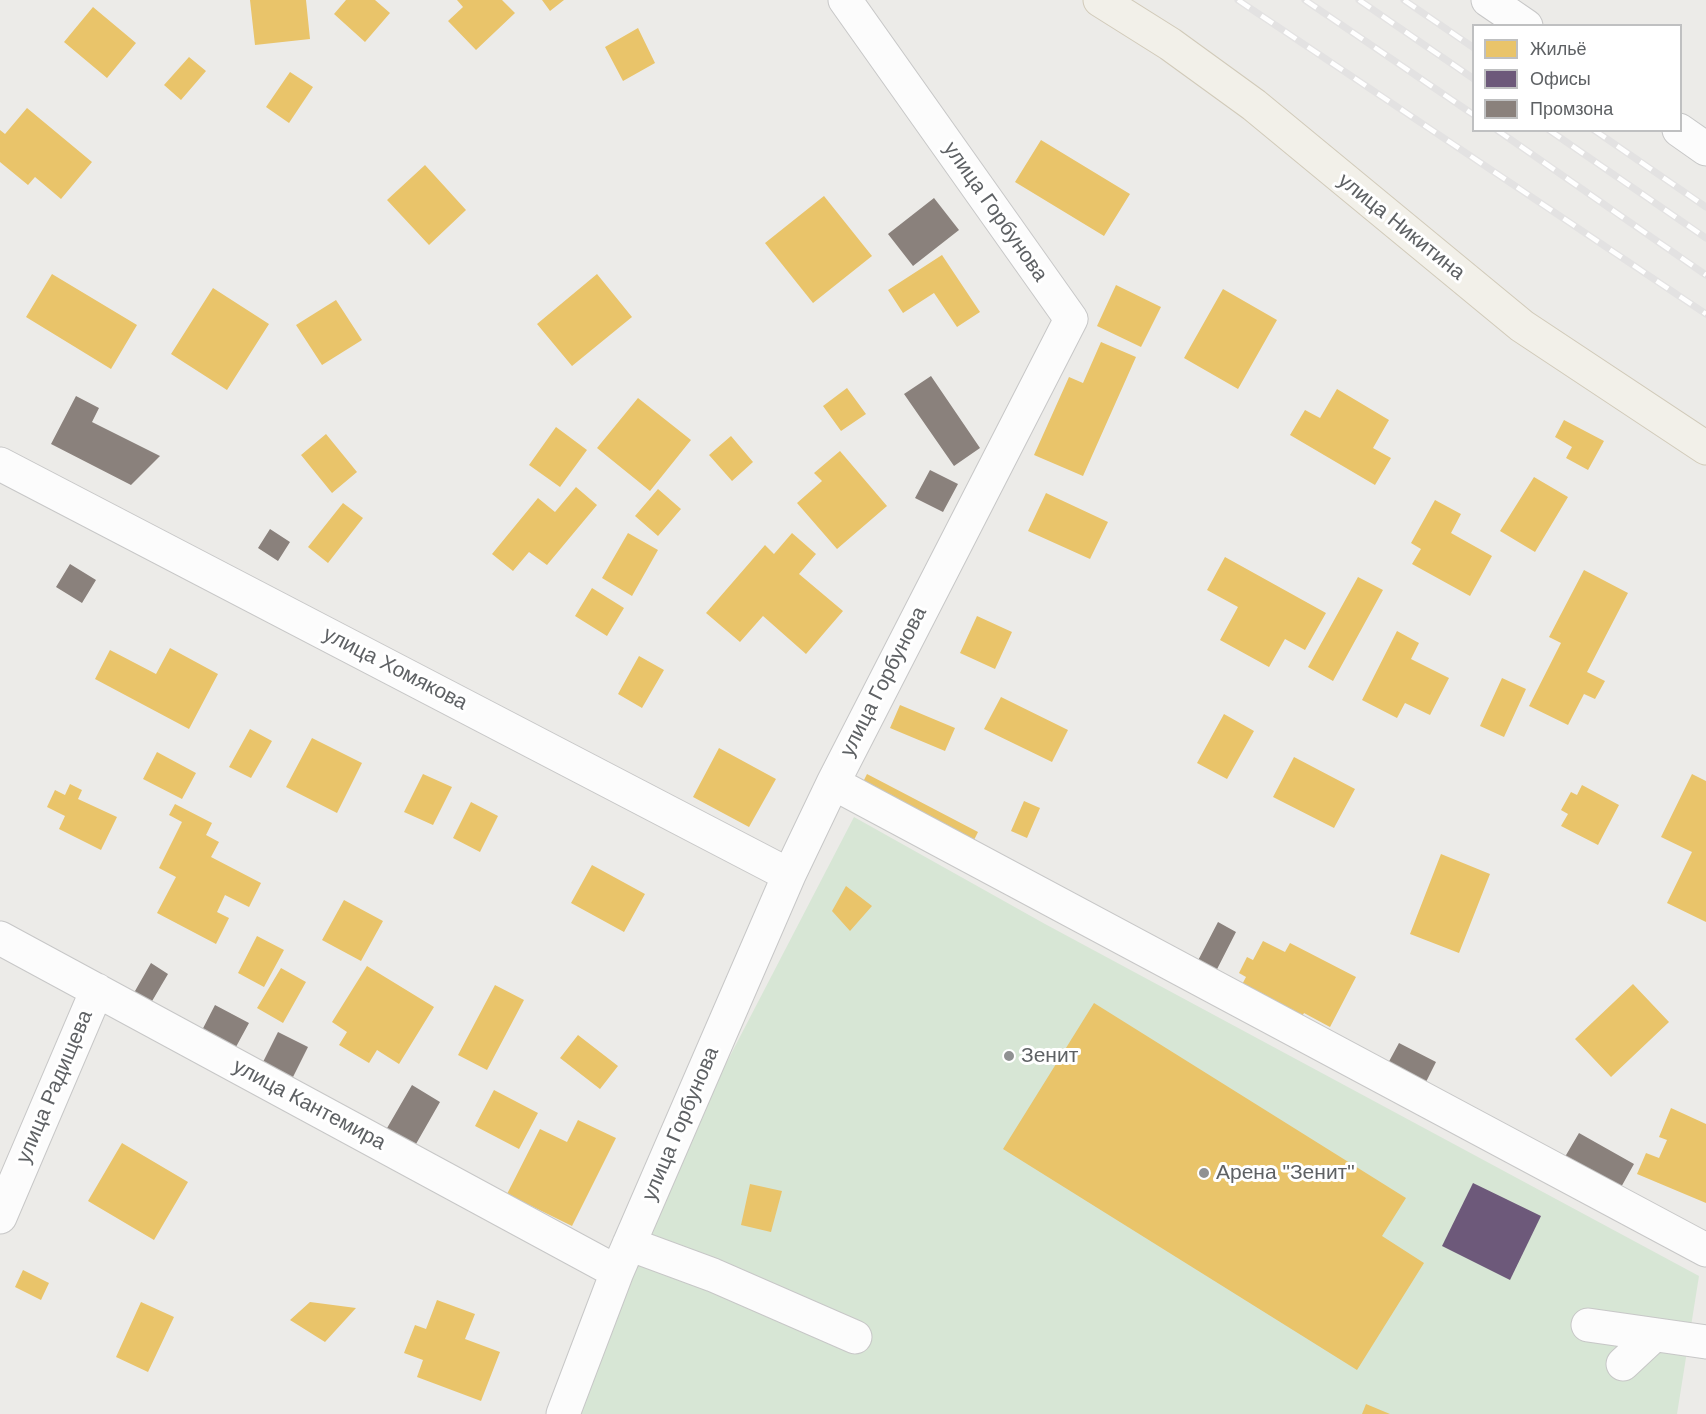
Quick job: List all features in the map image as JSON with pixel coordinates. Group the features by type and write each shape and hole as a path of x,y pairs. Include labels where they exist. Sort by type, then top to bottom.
{"main road":[{"name":"улица Никитина","path":"1100,0 1170,44 1254,105 1522,326 1706,448"}],"street":[{"name":"улица Горбунова","path":"563,1414 623,1258 789,875 833,783 1071,319 845,0"},
{"path":"1488,0 1523,24"},
{"path":"1682,132 1706,149"},
{"name":"улица Хомякова","path":"0,464 789,875"},
{"path":"833,783 1706,1250"},
{"name":"улица Кантемира","path":"0,938 96,990 623,1258 695,1276 855,1337"},
{"name":"улица Радищева","path":"0,1217 96,990"},
{"path":"1588,1325 1706,1342"},
{"path":"1623,1364 1654,1335"}],"green space":[{"name":"Зенит","path":"854,817 1045,924 1699,1276 1677,1414 580,1414 662,1187"}],"building: Жильё":[{"path":"250,0 306,0 310,39 255,45"},
{"path":"346,0 375,0 390,13 365,42 334,14"},
{"path":"457,0 502,0 515,13 476,50 448,21 463,7"},
{"path":"542,0 564,0 550,11"},
{"path":"93,7 136,43 107,78 64,42"},
{"path":"638,28 655,63 623,81 605,47"},
{"path":"189,57 206,71 181,100 164,85"},
{"path":"290,72 313,87 289,123 266,107"},
{"path":"27,108 92,162 61,199 35,177 28,185 0,162 0,130 5,134"},
{"path":"1041,140 1130,194 1104,236 1015,182"},
{"path":"425,165 466,210 429,245 387,200"},
{"path":"824,196 872,256 813,303 765,243"},
{"path":"942,255 980,312 957,327 934,293 903,313 888,290"},
{"path":"52,274 137,325 111,369 26,317"},
{"path":"597,274 632,317 572,366 537,324"},
{"path":"1116,285 1161,307 1141,347 1097,326"},
{"path":"213,288 269,324 227,390 171,354"},
{"path":"1223,289 1277,320 1238,389 1184,358"},
{"path":"336,300 362,340 322,365 296,325"},
{"path":"1101,342 1136,357 1083,476 1034,455 1069,377 1083,383"},
{"path":"847,388 866,414 841,431 823,406"},
{"path":"1337,389 1389,420 1373,448 1391,458 1375,485 1290,435 1305,410 1320,418"},
{"path":"638,398 691,440 650,491 597,448"},
{"path":"1564,420 1604,441 1588,470 1566,458 1572,447 1555,437"},
{"path":"556,427 587,450 560,487 529,465"},
{"path":"326,434 357,472 332,493 301,455"},
{"path":"731,436 753,462 732,481 709,455"},
{"path":"840,451 887,506 837,549 797,503 822,481 814,473"},
{"path":"1534,477 1568,497 1535,552 1500,531"},
{"path":"576,487 597,505 547,565 529,552 513,571 492,554 538,498 555,512"},
{"path":"658,489 681,509 658,536 635,516"},
{"path":"1046,493 1108,522 1090,559 1028,531"},
{"path":"1435,500 1461,514 1451,533 1492,556 1470,596 1412,564 1421,549 1411,543"},
{"path":"343,503 363,518 328,563 308,547"},
{"path":"628,533 658,550 632,596 602,578"},
{"path":"792,533 816,554 799,574 843,611 806,654 763,616 740,642 706,613 765,545 774,554"},
{"path":"1225,557 1326,613 1305,650 1285,639 1269,667 1220,640 1238,607 1207,590"},
{"path":"1584,570 1628,593 1587,672 1605,681 1595,699 1584,694 1568,725 1529,706 1561,643 1549,637"},
{"path":"1358,577 1383,590 1333,681 1308,667"},
{"path":"592,588 624,608 607,636 575,616"},
{"path":"977,616 1012,632 995,669 960,653"},
{"path":"1397,631 1419,643 1411,659 1449,678 1430,715 1405,703 1397,718 1362,700"},
{"path":"170,648 218,674 189,729 95,679 110,650 156,674"},
{"path":"639,656 664,670 642,708 618,694"},
{"path":"1502,678 1526,689 1504,737 1480,726"},
{"path":"1001,697 1068,730 1052,762 984,729"},
{"path":"900,705 955,728 945,751 890,728"},
{"path":"1224,714 1254,731 1227,779 1197,763"},
{"path":"250,729 272,741 251,778 229,767"},
{"path":"312,738 362,763 337,813 286,787"},
{"path":"719,748 776,779 749,827 693,797"},
{"path":"157,752 196,773 182,799 143,779"},
{"path":"1294,757 1355,789 1334,828 1273,797"},
{"path":"423,774 452,787 433,825 404,812"},
{"path":"867,774 978,832 969,850 858,792"},
{"path":"1692,774 1706,781 1706,922 1667,903 1692,852 1661,837"},
{"path":"70,784 82,790 78,799 117,817 101,850 59,829 65,816 47,807 55,790 65,795"},
{"path":"1582,785 1619,805 1598,845 1561,826 1568,814 1561,810 1571,792 1577,795"},
{"path":"1024,801 1040,808 1027,838 1011,831"},
{"path":"471,802 498,816 480,852 453,838"},
{"path":"175,804 212,823 206,835 219,842 211,857 261,883 249,907 225,895 217,912 229,918 216,944 157,913 176,877 159,868 182,822 169,815"},
{"path":"1441,854 1490,874 1459,953 1410,934"},
{"path":"592,865 645,894 624,932 571,903"},
{"path":"846,886 872,906 850,931 832,911"},
{"path":"344,900 383,921 361,961 322,940"},
{"path":"257,936 284,950 264,987 238,973"},
{"path":"1263,941 1285,952 1290,943 1356,977 1330,1027 1304,1013 1297,1025 1237,994 1246,977 1239,973 1247,957 1253,960"},
{"path":"367,966 434,1007 399,1064 377,1050 369,1063 339,1045 347,1032 332,1022"},
{"path":"281,968 306,982 283,1023 257,1008"},
{"path":"1633,984 1669,1022 1611,1077 1575,1039"},
{"path":"495,985 524,1000 487,1070 458,1055"},
{"name":"Арена \"Зенит\"","path":"1094,1003 1406,1198 1382,1236 1424,1263 1357,1370 1003,1149"},
{"path":"578,1035 618,1066 600,1089 560,1058"},
{"path":"494,1090 538,1113 519,1149 475,1126"},
{"path":"1671,1108 1706,1124 1706,1203 1637,1174 1646,1153 1659,1158 1667,1140 1659,1137"},
{"path":"578,1120 616,1138 572,1226 507,1194 540,1129 567,1142"},
{"path":"122,1143 188,1182 154,1240 88,1201"},
{"path":"750,1184 782,1191 771,1232 741,1225"},
{"path":"23,1270 49,1283 41,1300 15,1287"},
{"path":"437,1300 475,1314 465,1339 500,1352 481,1401 417,1377 423,1360 404,1353 415,1325 426,1329"},
{"path":"141,1302 174,1317 148,1372 116,1357"},
{"path":"310,1302 356,1308 325,1342 290,1320"},
{"path":"1366,1404 1390,1414 1362,1414"}],"building: Офисы":[{"path":"1473,1183 1541,1216 1510,1280 1442,1246"}],"building: Промзона":[{"path":"934,198 959,230 913,266 888,234"},
{"path":"931,376 980,448 954,466 904,394"},
{"path":"76,396 99,408 92,422 160,456 131,485 51,444"},
{"path":"930,470 958,484 943,512 915,498"},
{"path":"270,529 290,542 278,561 258,548"},
{"path":"70,564 96,580 82,603 56,587"},
{"path":"1218,922 1236,932 1211,981 1192,972"},
{"path":"151,963 168,974 148,1008 131,998"},
{"path":"215,1005 249,1023 231,1056 198,1038"},
{"path":"278,1032 308,1047 291,1081 261,1066"},
{"path":"1399,1043 1436,1062 1423,1088 1386,1067"},
{"path":"412,1085 440,1102 412,1151 383,1135"},
{"path":"1579,1133 1634,1164 1615,1198 1559,1167"}],"railway":[{"path":"1238,0 1706,314"},
{"path":"1305,0 1472,114"},
{"path":"1359,0 1472,78"},
{"path":"1404,0 1472,47"},
{"path":"1500,132 1706,275"},
{"path":"1552,132 1706,238"},
{"path":"1597,132 1706,207"}],"place":[{"name":"Зенит","path":"1009,1056"},
{"name":"Арена \"Зенит\"","path":"1204,1173"}]}
